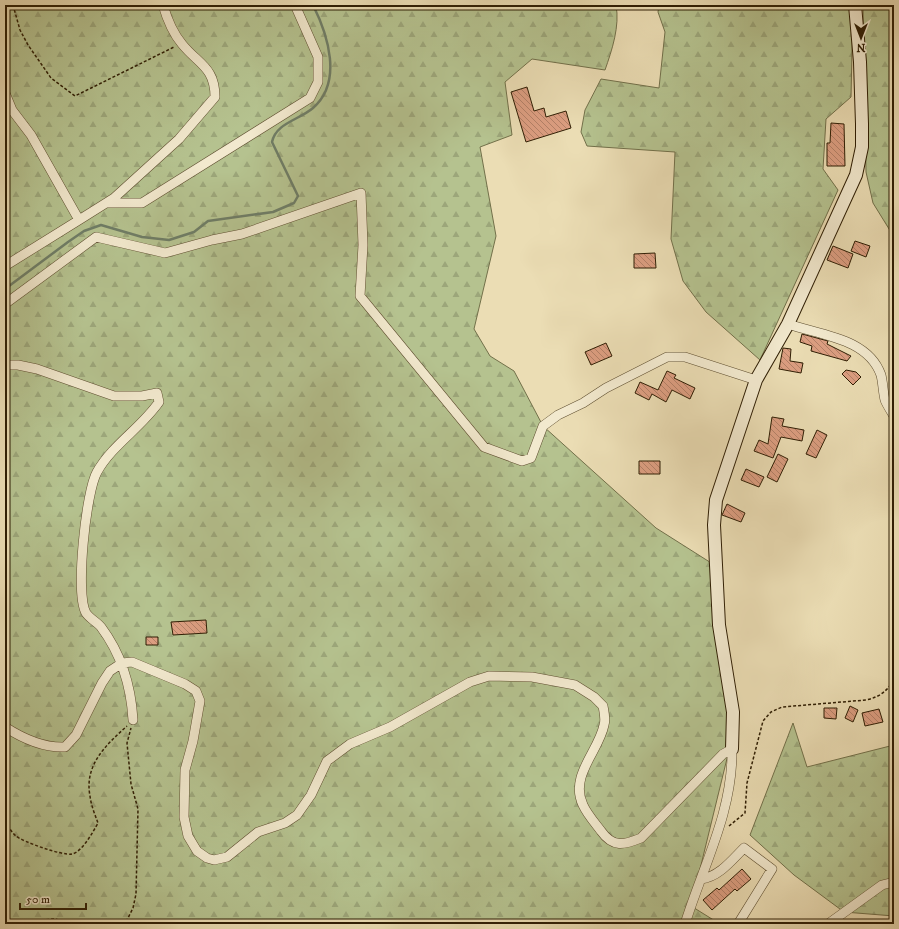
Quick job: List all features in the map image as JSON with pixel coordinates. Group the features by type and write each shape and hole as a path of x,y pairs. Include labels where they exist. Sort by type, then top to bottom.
{"street":[{"path":"5,266 108,203 179,139 216,97 216,83 210,73 182,44 167,20 163,5"},
{"path":"108,203 142,203 310,98 318,82 318,57 294,5"},
{"path":"685,924 690,906 717,835 724,811 732,772 733,712 719,624 714,525 716,500 756,380 788,324 856,175 862,146 860,62 855,5"},
{"path":"5,93 12,110 31,135 79,220"},
{"path":"5,304 96,237 165,253 212,240 242,234 360,193 363,245 360,296 484,447 522,461 531,458 543,426 606,388 667,357 685,357 756,380"},
{"path":"788,324 845,342 864,351 873,360 881,375 885,400 894,416"},
{"path":"5,365 18,365 37,369 114,396 142,396 158,393 159,402 150,416 105,460 96,474 84,541 80,576 86,612 101,626 115,648 122,663 130,686 133,720"},
{"path":"5,727 15,733 52,748 65,747 76,736 102,683 110,672 122,663 132,662 186,684 196,691 200,701 193,741 185,770 184,817 188,836 197,851 207,858 214,860 227,857 258,832 285,823 297,815 311,795 327,761 350,744 390,727 470,682 489,676 532,677 575,685 594,697 603,706 605,724 582,775 579,792 583,806 606,839 618,844 627,844 641,838 723,754 732,749"},
{"path":"701,879 708,878 722,870 744,848 772,869 738,924"},
{"path":"828,924 882,885 894,882"},
{"path":"690,906 692,924"}],"path":[{"path":"12,5 20,30 28,45 51,78 75,96 182,44"},
{"path":"717,835 745,813 747,783 763,721 771,712 782,707 866,700 879,697 890,687 894,679"},
{"path":"5,821 16,836 52,851 72,854 78,851 89,838 98,823 89,796 90,772 104,746 133,720"},
{"path":"128,924 127,920 133,908 136,894 138,809 131,784 127,743 133,720"},
{"path":"38,924 41,920 56,919 74,924"},
{"path":"116,924 127,920"}],"green space":[{"path":"5,5 616,5 616,30 613,46 605,70 532,59 505,82 512,135 480,147 496,236 474,329 490,356 514,371 543,426 656,528 716,566 732,738 691,906 720,924 5,924"},
{"path":"659,5 853,5 851,97 826,119 823,169 838,190 760,360 706,312 683,281 671,239 675,152 587,146 581,132 585,110 601,79 659,88 665,32 658,12"},
{"path":"863,5 894,5 894,237 873,203 866,172"},
{"path":"793,723 807,767 894,745 894,916 844,912 794,875 750,835"}],"building":[{"path":"527,87 534,111 544,108 546,117 566,111 571,128 526,142 511,92"},
{"path":"831,123 844,124 845,166 827,166 827,143 830,143"},
{"path":"855,241 870,246 866,257 851,251"},
{"path":"833,246 853,254 848,268 827,260"},
{"path":"655,253 656,268 634,268 634,254"},
{"path":"802,334 828,341 827,344 851,356 847,361 811,351 812,346 800,342"},
{"path":"606,343 612,356 591,365 585,352"},
{"path":"783,348 791,349 790,361 803,363 801,373 779,369"},
{"path":"846,370 856,372 861,377 853,385 842,374"},
{"path":"667,371 676,375 674,378 695,388 690,399 672,390 666,402 652,394 649,400 635,393 640,382 658,390"},
{"path":"772,417 784,419 782,426 804,430 802,441 781,437 773,458 754,451 759,440 768,444"},
{"path":"817,430 827,435 816,458 806,454"},
{"path":"778,454 788,459 777,482 767,477"},
{"path":"639,461 660,461 660,474 639,474"},
{"path":"746,469 764,477 759,487 741,480"},
{"path":"727,504 745,513 741,522 722,515"},
{"path":"206,620 207,633 173,635 171,622"},
{"path":"146,637 158,637 158,645 146,645"},
{"path":"850,706 858,710 853,722 845,718"},
{"path":"824,708 837,708 836,719 824,718"},
{"path":"879,709 883,722 865,726 862,713"},
{"path":"742,869 751,879 737,891 735,889 712,910 703,900 717,888 719,890"}],"waterway":[{"path":"5,289 84,231 101,225 142,237 169,240 194,232 208,221 273,212 294,203 298,196 272,142 278,130 313,108 322,97 328,85 330,72 328,44 324,30 313,5"}]}
